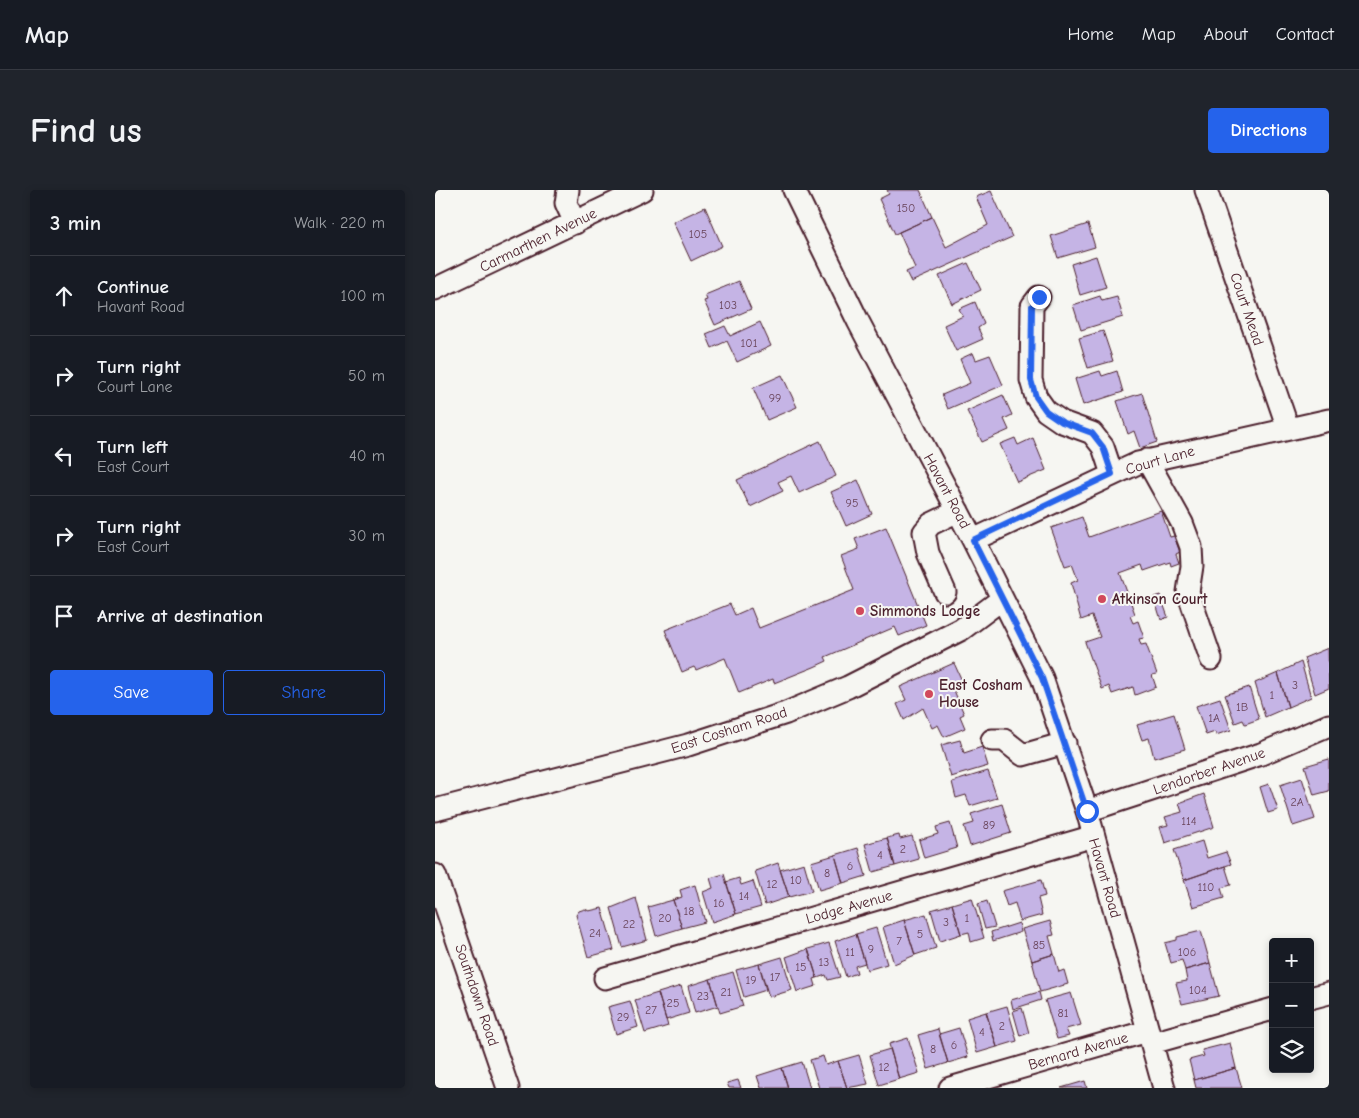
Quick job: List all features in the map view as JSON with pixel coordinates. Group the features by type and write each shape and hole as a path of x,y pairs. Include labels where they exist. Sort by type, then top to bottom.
{"street":[{"path":"567,190 566,203 575,222"},
{"name":"Carmarthen Avenue","path":"435,289 642,190"},
{"name":"Havant Road","path":"794,190 858,321 973,540 1042,678 1087,811 1164,1088"},
{"name":"Court Mead","path":"1206,190 1288,428"},
{"path":"1039,297 1032,306 1031,380 1036,397 1046,411 1062,422 1092,433 1103,447 1112,474"},
{"name":"Court Lane","path":"973,540 1112,474 1147,460 1329,420"},
{"path":"1147,460 1182,523 1191,547 1192,566 1188,592 1211,659"},
{"path":"945,592 928,553 924,532 931,524 958,511"},
{"name":"East Cosham Road","path":"435,810 689,745 786,713 848,687 909,657 962,629 1002,599"},
{"name":"Lendorber Avenue","path":"1087,811 1261,754 1329,725"},
{"path":"992,740 998,738 1004,740 1023,755 1065,743"},
{"name":"Lodge Avenue","path":"605,978 1093,836"},
{"name":"Southdown Road","path":"435,874 508,1088"},
{"path":"1314,997 1329,993"},
{"name":"Bernard Avenue","path":"950,1088 1150,1037 1269,1010"}],"building":[{"path":"887,190 920,190 932,217 895,234 879,199 889,194"},
{"path":"991,191 1012,237 911,282 906,272 915,268 899,232 932,217 946,247 988,225 976,197"},
{"path":"705,207 722,246 691,261 673,222"},
{"path":"1088,224 1095,247 1058,258 1051,236"},
{"path":"1096,256 1106,287 1080,295 1071,264"},
{"path":"968,263 981,290 952,304 939,276"},
{"path":"739,281 751,309 715,325 704,301 707,300 705,295"},
{"path":"1100,296 1102,301 1117,297 1123,317 1081,330 1073,305"},
{"path":"975,302 984,324 978,328 983,339 956,351 944,325 963,316 959,309"},
{"path":"760,322 771,346 737,362 727,341 712,348 706,334 725,326 730,336"},
{"path":"1103,331 1113,361 1088,368 1079,338"},
{"path":"973,353 976,360 990,355 1003,385 948,409 942,395 970,383 960,359"},
{"path":"1100,371 1102,376 1117,371 1123,392 1083,405 1075,379"},
{"path":"782,375 797,407 767,420 753,388"},
{"path":"1142,393 1157,442 1140,448 1134,431 1128,434 1117,401"},
{"path":"1003,395 1012,415 1004,419 1009,430 982,442 967,411"},
{"path":"1015,438 1018,445 1033,438 1046,470 1017,482 1000,444"},
{"path":"820,441 836,476 799,493 791,476 778,482 783,491 750,507 737,480"},
{"path":"858,480 872,514 846,526 831,492"},
{"name":"Atkinson Court","path":"1161,511 1170,537 1174,536 1180,552 1176,554 1179,563 1171,566 1170,562 1144,571 1142,565 1120,573 1135,614 1130,616 1133,623 1138,621 1144,638 1139,639 1141,645 1146,644 1157,674 1152,675 1156,687 1135,695 1133,687 1112,694 1109,686 1102,689 1085,642 1100,637 1092,616 1081,620 1071,583 1078,580 1072,564 1065,566 1051,528 1082,517 1089,537"},
{"name":"Simmonds Lodge","path":"886,527 926,625 899,636 895,627 825,657 827,661 814,667 774,683 773,679 739,693 725,658 696,670 694,667 682,672 665,630 730,604 735,615 751,608 759,628 854,590 841,556 859,549 855,539"},
{"path":"1160,595 1168,617 1161,620 1154,597"},
{"path":"1328,648 1329,688 1315,694 1304,658"},
{"path":"1301,662 1311,697 1288,707 1278,673"},
{"name":"East Cosham House","path":"954,663 963,683 953,688 964,714 960,716 965,728 944,737 938,725 932,728 923,708 904,720 897,704 906,700 900,687"},
{"path":"1278,673 1288,707 1265,717 1255,683"},
{"path":"1249,687 1259,719 1245,724 1243,720 1235,723 1225,695"},
{"path":"1220,698 1231,730 1216,735 1215,732 1206,735 1196,706"},
{"path":"1174,714 1185,749 1154,758 1149,738 1142,740 1137,725"},
{"path":"960,740 964,753 982,747 988,766 951,777 941,745"},
{"path":"1329,759 1329,791 1314,795 1305,766"},
{"path":"988,771 997,798 970,806 966,795 956,798 952,782"},
{"path":"1302,778 1315,819 1293,826 1280,785"},
{"path":"1269,784 1278,810 1268,813 1260,787"},
{"path":"1204,794 1214,827 1165,843 1160,827 1168,825 1165,817 1182,812 1179,803"},
{"path":"1002,804 1011,833 970,846 964,826 974,823 971,814"},
{"path":"950,823 957,848 924,858 919,840 938,834 936,827"},
{"path":"899,835 900,839 912,836 919,859 895,866 887,838"},
{"path":"887,838 895,866 873,872 865,844"},
{"path":"1202,841 1207,858 1226,852 1231,864 1184,880 1174,850"},
{"path":"858,848 866,876 843,883 835,855"},
{"path":"835,855 843,883 819,890 811,862"},
{"path":"778,863 789,897 765,905 755,871"},
{"path":"804,863 812,891 789,897 780,870"},
{"path":"1225,866 1231,885 1221,888 1224,898 1193,907 1184,880"},
{"path":"724,874 736,914 712,922 703,892 713,888 710,878"},
{"path":"739,878 741,885 753,881 761,907 736,914 726,882"},
{"path":"1041,880 1045,896 1038,898 1042,915 1020,921 1015,903 1007,906 1002,891"},
{"path":"695,885 705,922 682,928 673,900 682,897 680,890"},
{"path":"636,898 647,940 622,947 611,908"},
{"path":"972,898 984,938 971,942 969,932 961,934 952,904"},
{"path":"673,900 682,928 656,936 648,907"},
{"path":"987,901 995,927 985,929 978,904"},
{"path":"952,904 961,934 940,941 931,910"},
{"path":"602,908 614,950 588,957 576,915 579,911 585,909 589,911"},
{"path":"926,914 936,948 915,955 904,920"},
{"path":"904,920 915,955 894,964 883,927"},
{"path":"1050,921 1054,935 1049,936 1054,954 1032,961 1022,929"},
{"path":"1019,923 1021,932 993,941 991,932"},
{"path":"876,928 887,964 867,970 856,934"},
{"path":"1201,931 1210,963 1185,970 1182,960 1171,963 1165,943 1177,940 1177,937"},
{"path":"856,934 865,963 855,966 857,973 846,977 835,941"},
{"path":"829,943 840,977 828,980 826,975 817,978 808,949"},
{"path":"808,949 817,978 814,979 816,986 797,992 786,957"},
{"path":"1054,954 1059,972 1064,970 1068,984 1040,992 1032,961"},
{"path":"782,957 792,990 769,997 759,964"},
{"path":"1210,963 1219,996 1182,1004 1176,983 1187,981 1185,970"},
{"path":"759,964 766,990 744,997 736,970"},
{"path":"733,972 743,1006 720,1013 710,979"},
{"path":"710,979 718,1006 695,1013 688,986"},
{"path":"681,986 689,1013 666,1020 658,993"},
{"path":"1039,992 1041,1000 1013,1009 1011,1000"},
{"path":"658,993 668,1026 645,1033 635,1000"},
{"path":"1071,993 1081,1025 1066,1029 1069,1036 1057,1039 1045,1000"},
{"path":"630,1001 638,1027 616,1034 608,1007"},
{"path":"1007,1006 1017,1041 997,1047 986,1012"},
{"path":"1022,1008 1029,1033 1020,1036 1013,1011"},
{"path":"986,1012 997,1047 977,1053 967,1018"},
{"path":"959,1028 968,1057 948,1063 939,1034"},
{"path":"938,1029 948,1063 928,1069 918,1035"},
{"path":"908,1038 919,1073 899,1079 889,1044"},
{"path":"1230,1043 1236,1068 1194,1080 1189,1060 1204,1056 1202,1050"},
{"path":"890,1049 899,1079 879,1085 870,1055"},
{"path":"859,1055 868,1084 847,1088 838,1061"},
{"path":"823,1056 826,1065 838,1061 847,1088 819,1088 810,1060"},
{"path":"802,1062 810,1088 788,1088 782,1068"},
{"path":"782,1068 788,1088 761,1088 757,1076"},
{"path":"1236,1068 1242,1088 1196,1088 1194,1080"},
{"path":"738,1080 741,1088 729,1088 727,1083"},
{"path":"1085,1081 1087,1088 1061,1088"}],"place":[{"name":"Atkinson Court","path":"1102,599"},
{"name":"Simmonds Lodge","path":"860,611"},
{"name":"East Cosham House","path":"929,694"}],"route":[{"path":"1039,297 1032,306 1031,380 1036,397 1046,411 1062,422 1092,433 1103,447 1112,474 973,540 1042,678 1087,811"}]}
